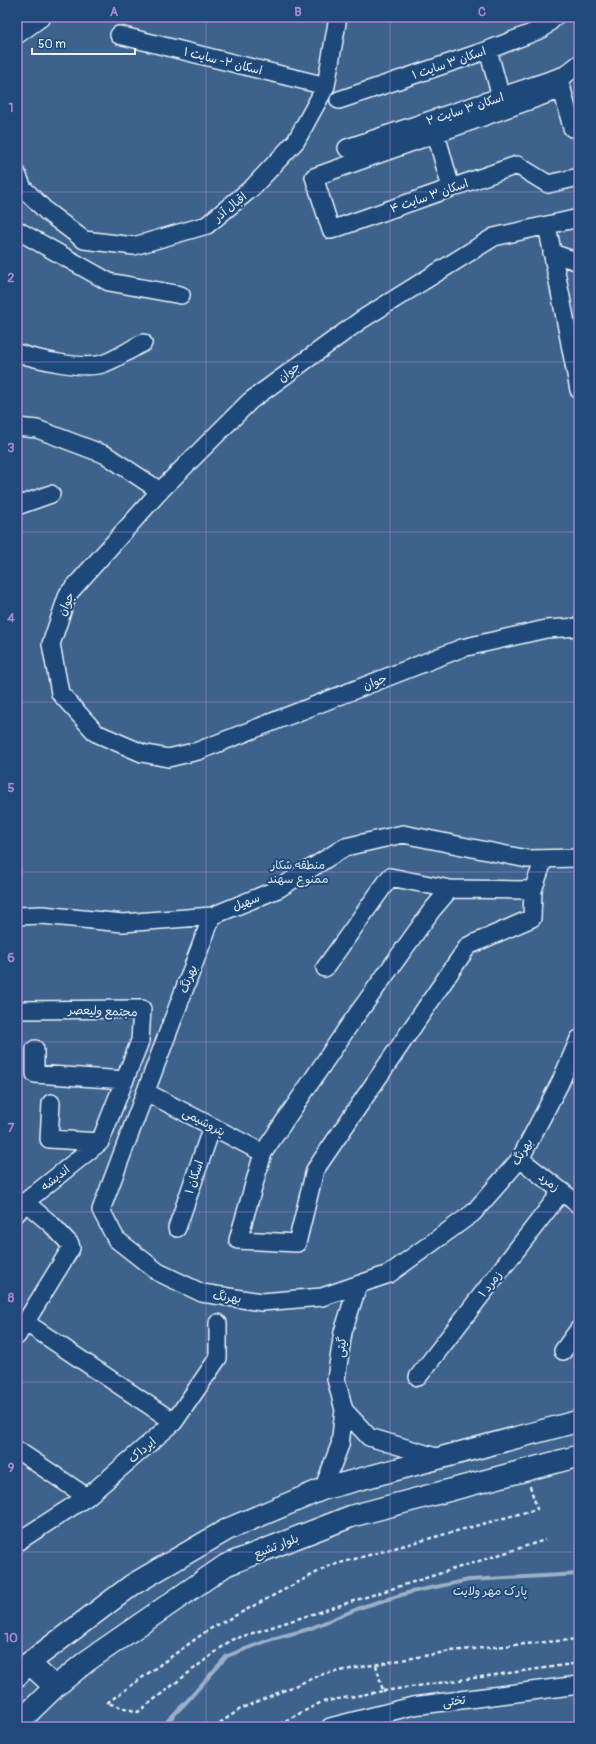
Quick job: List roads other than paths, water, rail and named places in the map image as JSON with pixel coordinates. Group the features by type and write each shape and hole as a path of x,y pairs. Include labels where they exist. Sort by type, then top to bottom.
{"main road":[{"path":"55,1686 21,1666 132,1585 228,1530 323,1489 579,1421"},
{"name":"بلوار تشیع","path":"19,1719 55,1686 117,1639 226,1565 352,1516 579,1456"}],"street":[{"path":"17,36 42,17"},
{"name":"اقبال آذر","path":"19,185 47,212 84,240 134,246 207,225 253,187 296,141 326,86 338,17"},
{"name":"اسکان ۳ سایت ۱","path":"340,100 488,50 542,29 555,17"},
{"name":"اسکان ۲- سایت ۱","path":"119,35 326,86"},
{"path":"488,50 502,97"},
{"name":"اسکان ۳ سایت ۲","path":"347,148 565,75 579,64"},
{"path":"451,188 436,134 562,89 572,128 579,126"},
{"name":"اسکان ۳ سایت ۴","path":"436,134 314,177 330,230 517,165 548,184 579,177"},
{"name":"جوان","path":"579,218 494,237 360,320 250,401 160,491 68,594 51,644 60,693 96,733 142,753 168,758 198,750 462,648 546,629 579,627"},
{"path":"547,225 579,390"},
{"path":"17,230 109,282 182,295"},
{"path":"552,253 579,262"},
{"path":"17,353 36,359 81,365 101,364 143,343"},
{"path":"17,427 37,429 106,455 160,491"},
{"path":"17,506 51,494"},
{"name":"سهیل","path":"17,916 42,915 123,923 212,916 278,889 345,847 403,834 526,859 579,858"},
{"path":"450,889 432,910 348,1027 263,1153 238,1240 297,1242 315,1170 468,946 532,918 533,890 544,859"},
{"path":"325,968 390,877 450,889 533,890"},
{"name":"بهرنگ","path":"212,916 101,1210 116,1239 158,1272 202,1293 262,1302 322,1296 389,1274 473,1212 520,1159 560,1083 579,1039"},
{"name":"مجتمع ولیعصر","path":"17,1010 142,1009 140,1041 99,1144"},
{"path":"36,1049 35,1074 125,1080"},
{"name":"پتروشیمی","path":"146,1092 263,1153"},
{"path":"51,1103 49,1140 99,1144"},
{"name":"اسکان ۱","path":"177,1228 212,1126"},
{"name":"اندیشه","path":"21,1208 99,1144"},
{"name":"زمرد","path":"520,1159 579,1204"},
{"name":"زمرد ۱","path":"418,1377 562,1192"},
{"path":"21,1208 52,1225 70,1244 71,1248 21,1329 174,1422"},
{"name":"گیتی","path":"323,1489 340,1445 344,1410 336,1379 343,1332 358,1285"},
{"name":"ایرداک","path":"17,1542 87,1497 174,1422 218,1358 218,1323"},
{"path":"563,1351 579,1329"},
{"name":"گیتی","path":"344,1410 369,1437 439,1458"},
{"path":"17,1450 87,1497"},
{"name":"تختی","path":"330,1727 413,1706 579,1685"}],"waterway":[{"path":"162,1727 227,1656 272,1639 309,1629 362,1607 411,1592 469,1580 579,1574"}],"park label":[{"name":"منطقه شکار ممنوع سهند","path":"298,872"},
{"name":"پارک مهر ولایت","path":"490,1591"}]}
